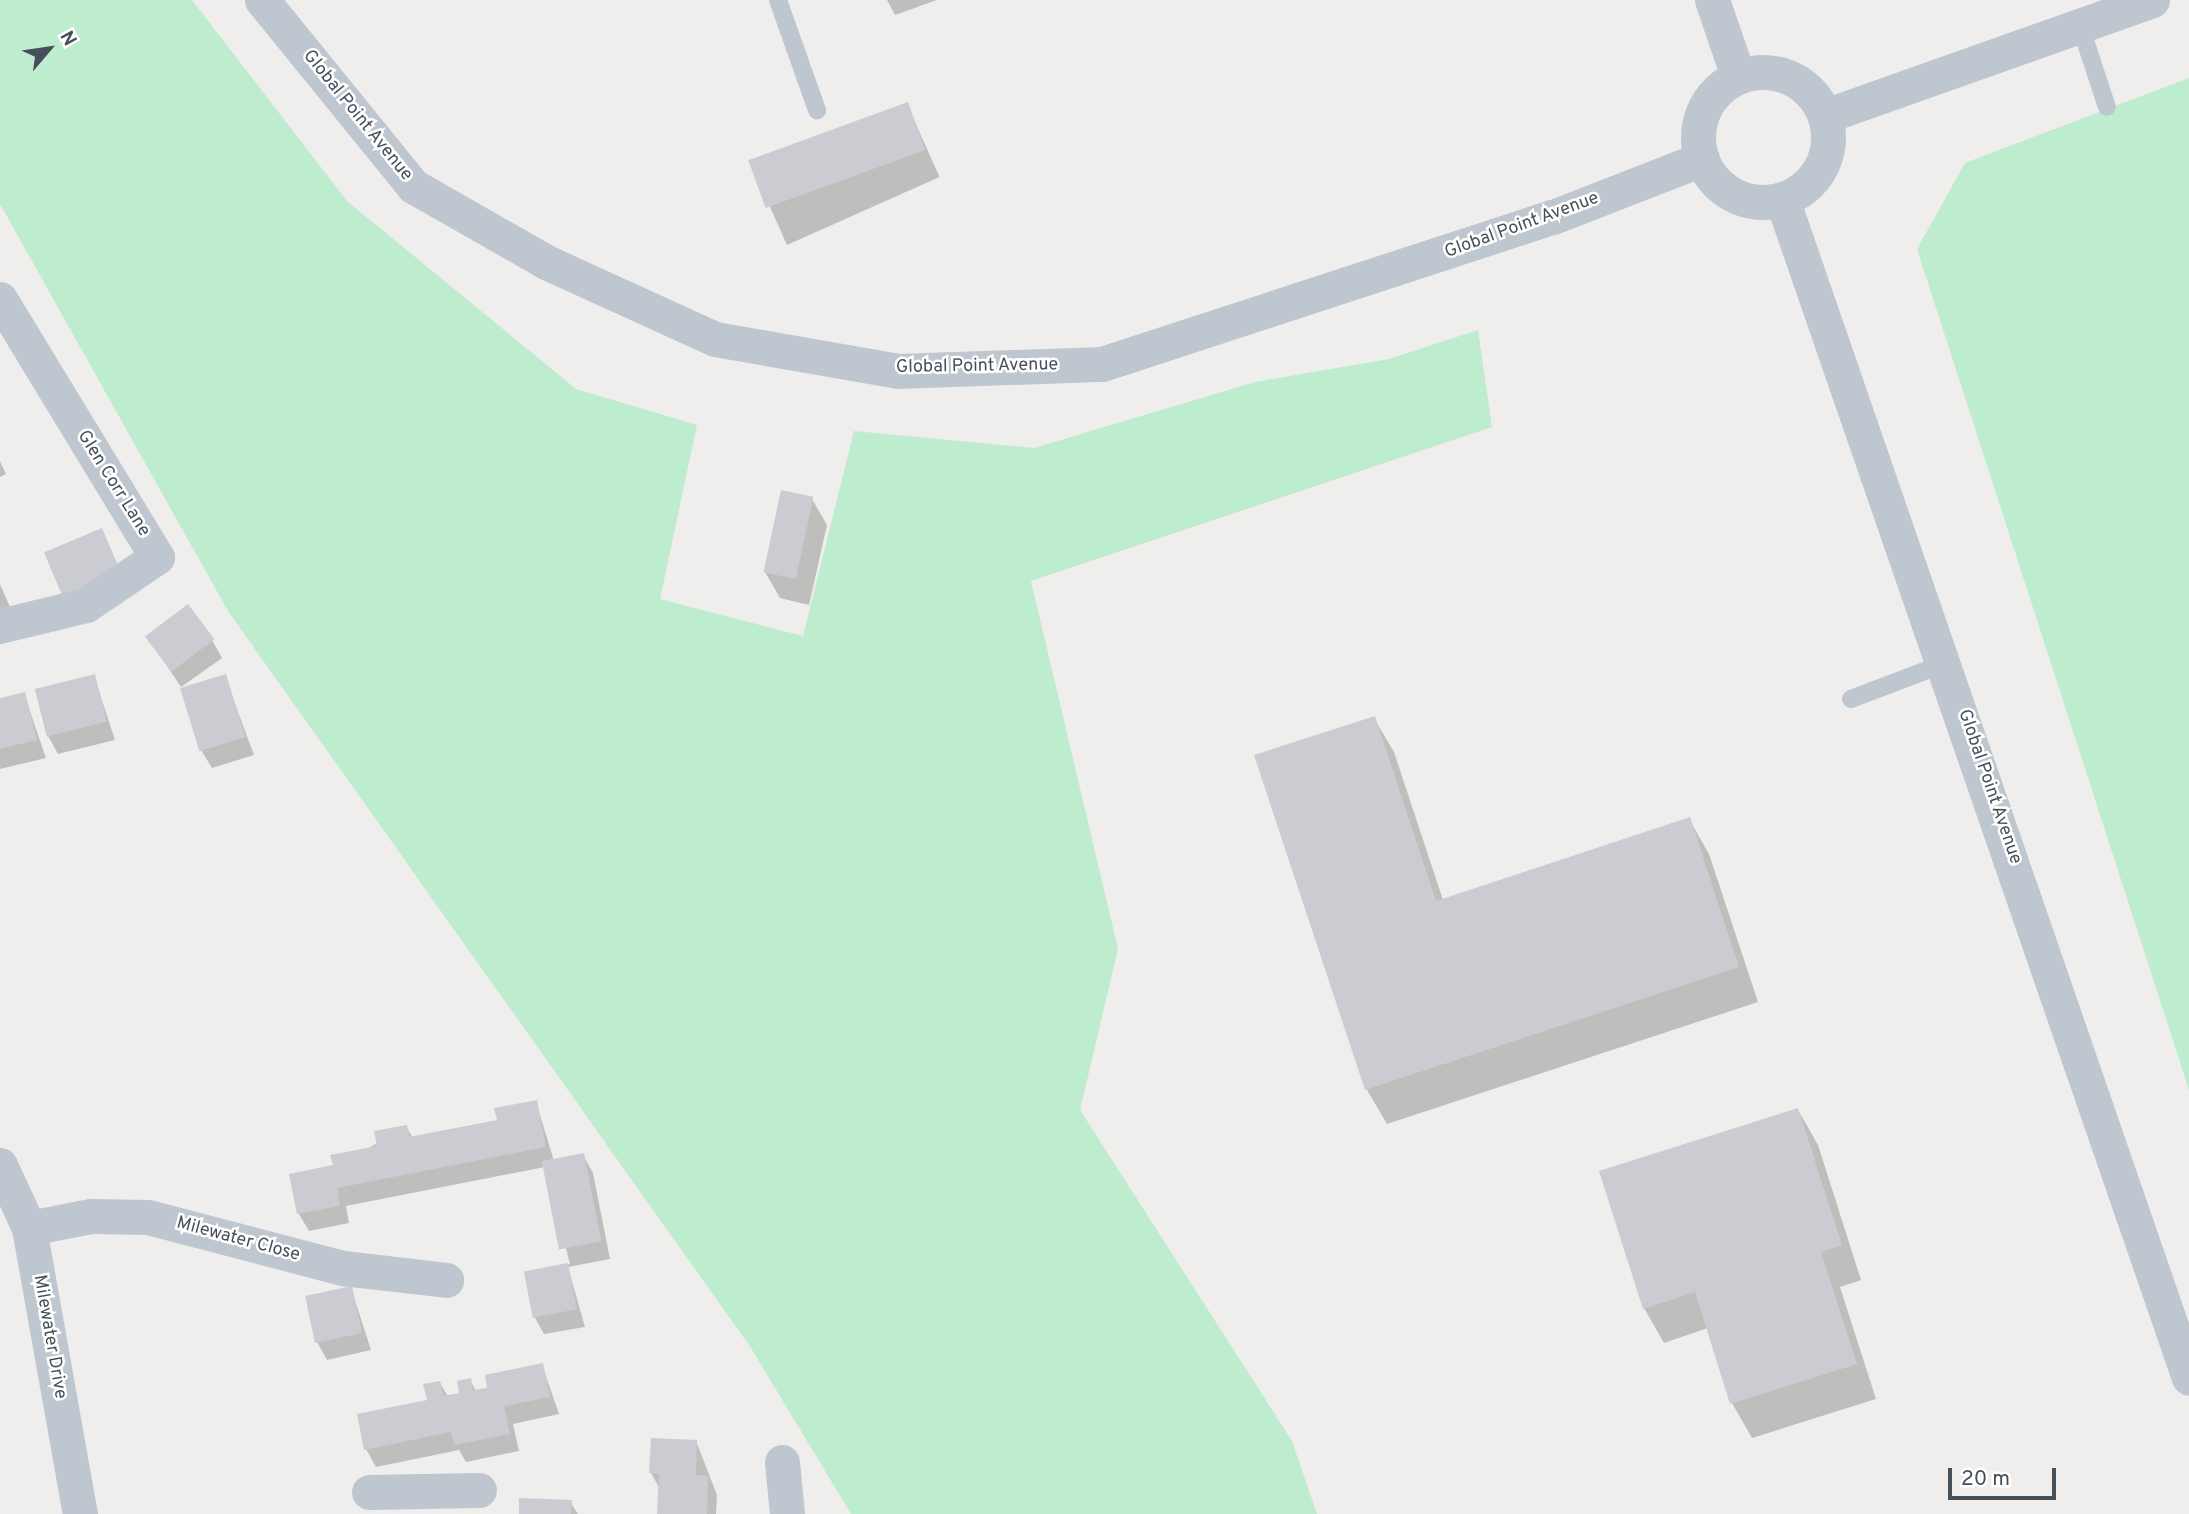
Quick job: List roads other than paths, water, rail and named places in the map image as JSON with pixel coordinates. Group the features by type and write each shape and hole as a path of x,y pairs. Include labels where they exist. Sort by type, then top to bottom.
{"street":[{"name":"Global Point Avenue","path":"262,0 413,186 546,262 715,339 898,371 1102,364 1528,225 1702,159"},
{"path":"1712,0 1738,76"},
{"path":"1825,116 2152,0"},
{"path":"1759,71 1799,83 1825,116 1821,167 1782,199 1743,199 1711,177 1702,159 1703,110 1738,76 1759,71"},
{"name":"Global Point Avenue","path":"1782,199 1946,663 2189,1378"},
{"name":"Glen Corr Lane","path":"0,299 158,557 86,605 0,626"},
{"name":"Milewater Drive","path":"0,1166 29,1228 80,1514"},
{"name":"Milewater Close","path":"29,1228 92,1216 149,1217 343,1268 446,1280"},
{"path":"782,1462 787,1514"},
{"path":"369,1492 428,1504 479,1490"}],"lane":[{"path":"778,0 817,110"},
{"path":"2080,25 2107,107"},
{"path":"1851,699 1946,663"}]}
